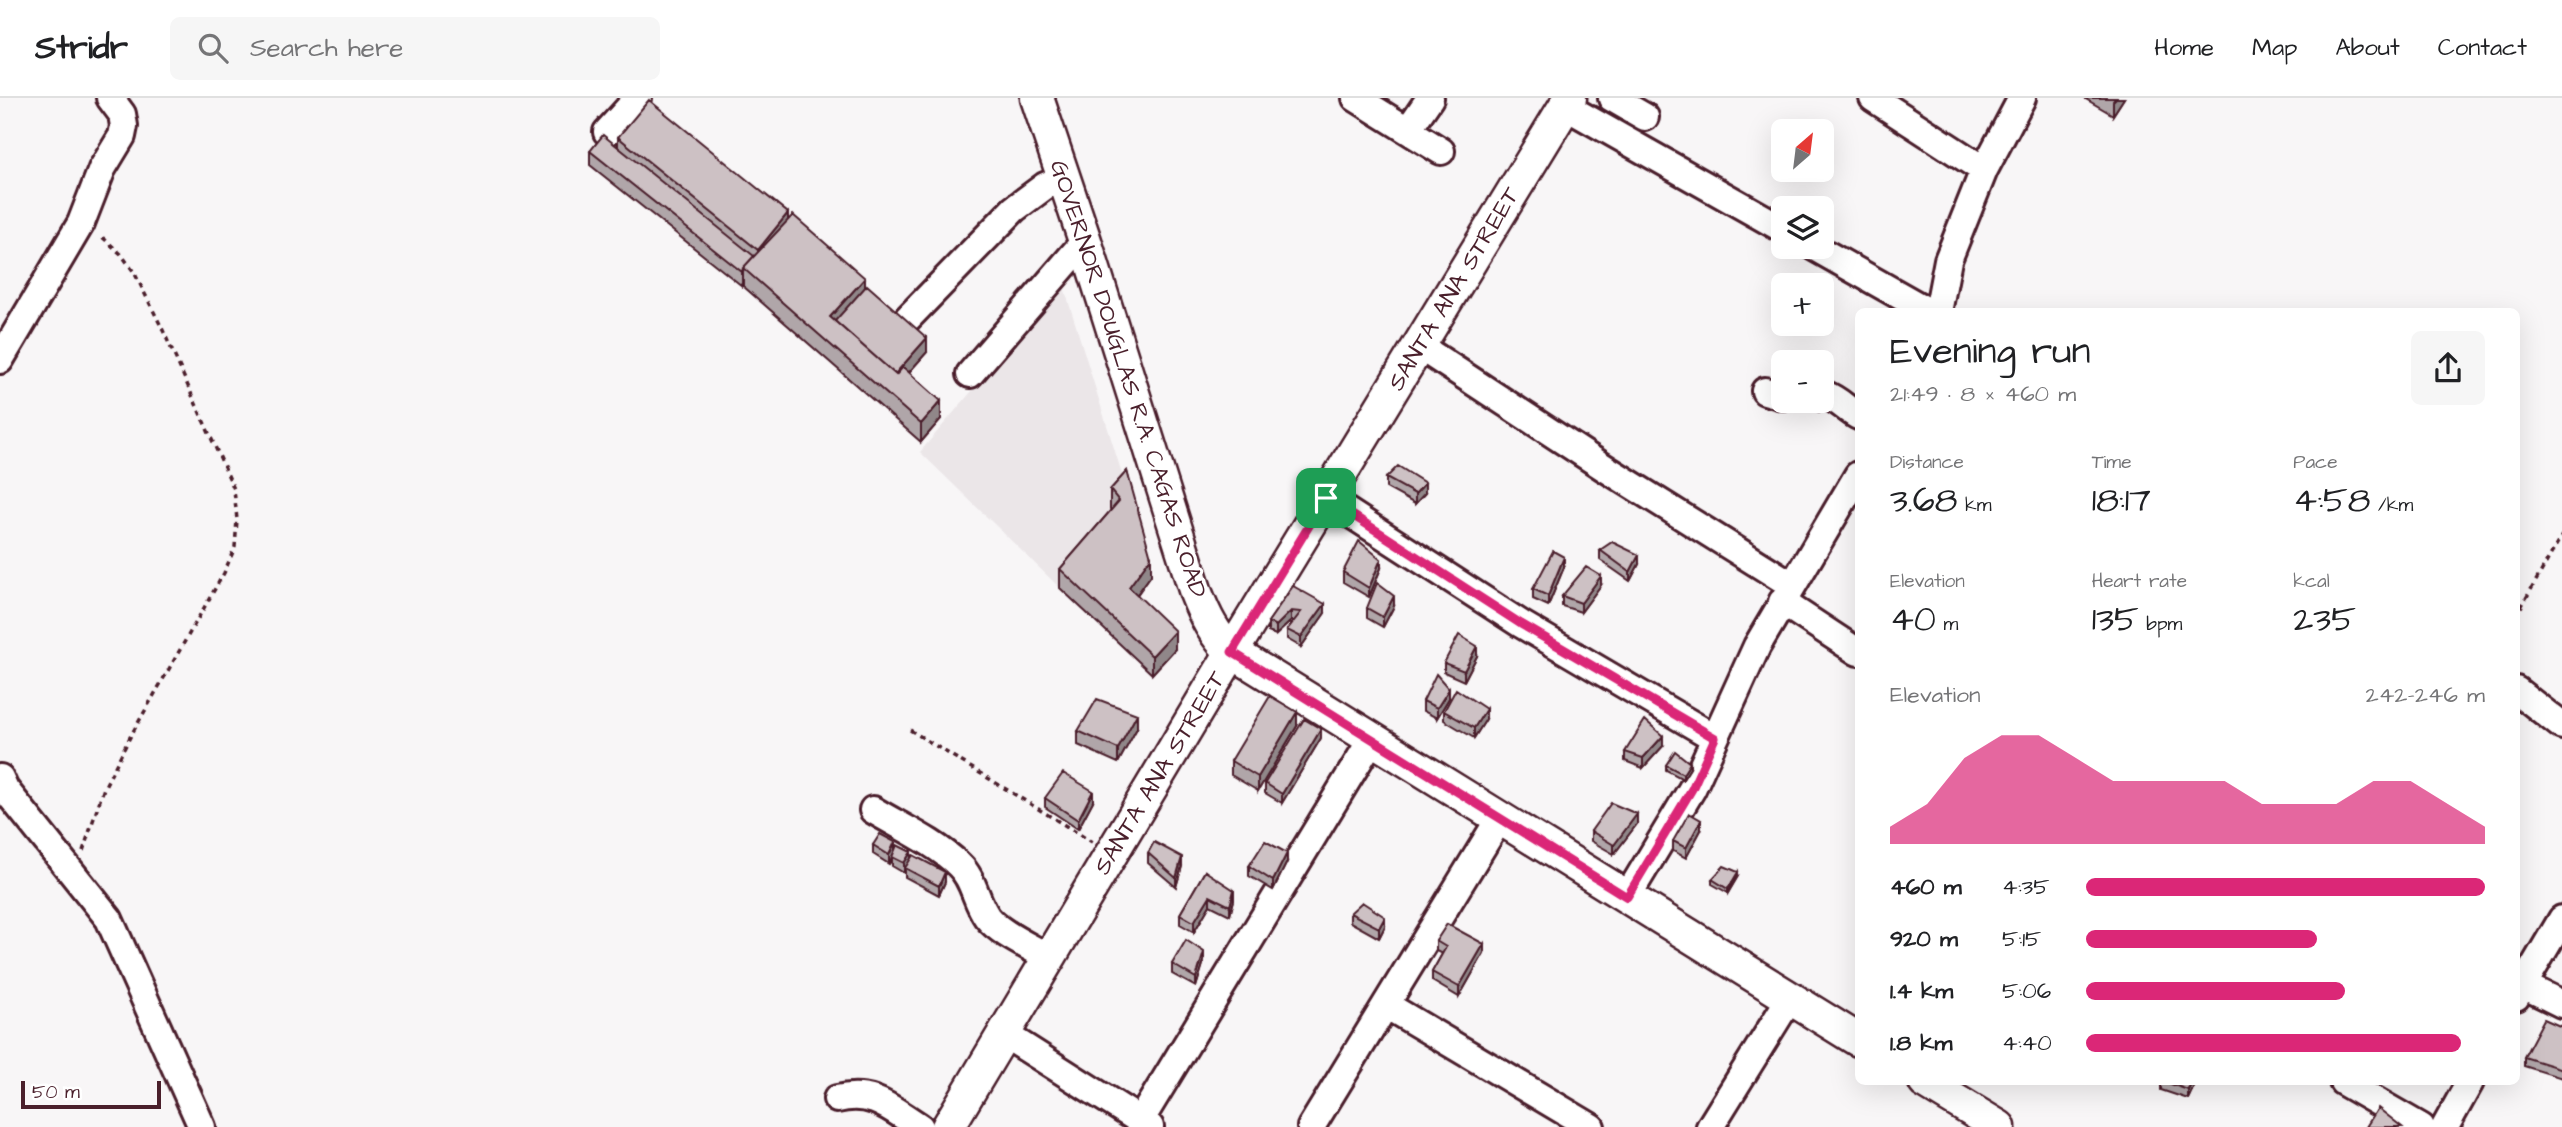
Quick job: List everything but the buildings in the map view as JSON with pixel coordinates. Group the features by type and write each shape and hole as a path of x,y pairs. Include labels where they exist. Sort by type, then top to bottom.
{"main road":[{"name":"GOVERNOR DOUGLAS R.A. CAGAS ROAD","path":"1037,98 1196,593 1212,630 1232,652 1855,1038"},
{"name":"SANTA ANA STREET","path":"948,1127 1232,652 1568,102"},
{"path":"1936,1085 1999,1127"}],"street":[{"path":"0,360 81,223 102,169 116,149 124,127 122,114 110,98"},
{"path":"607,132 638,98"},
{"path":"1356,98 1441,151"},
{"path":"1408,131 1430,98"},
{"path":"1612,98 1645,117"},
{"path":"1873,98 1983,170"},
{"path":"1939,308 1948,260 1983,170 2022,98"},
{"path":"1568,102 1771,222"},
{"path":"908,318 1014,209 1045,186 1064,178"},
{"path":"970,374 1085,241"},
{"path":"1834,258 1922,308"},
{"path":"1419,346 1787,593 1855,650"},
{"path":"1834,397 1855,414"},
{"path":"1627,897 1692,789 1757,646 1855,480"},
{"path":"1326,498 1521,624 1715,738"},
{"path":"2520,693 2562,726"},
{"path":"1004,1034 1145,1124 1372,739"},
{"path":"0,778 5,789 109,919 202,1127"},
{"path":"873,810 945,854 961,867 971,881 988,919 1049,958"},
{"path":"1311,1127 1500,818"},
{"path":"2562,919 2520,991 2562,1004"},
{"path":"1710,1127 1790,998"},
{"path":"1386,1005 1591,1127"},
{"path":"2348,1085 2421,1127"},
{"path":"2445,1127 2468,1085"},
{"path":"837,1100 853,1095 869,1096 920,1127"}],"path":[{"path":"77,881 88,830 104,788 130,737 224,573 235,547 237,520 234,489 134,272 121,254 81,223"},
{"path":"2520,609 2562,535"},
{"path":"910,730 1111,854"}],"shaded area":[{"path":"1063,284 1127,490 1119,519 1060,588 920,452"}],"route":[{"path":"1326,498 1521,624 1715,738 1692,789 1627,897 1232,652 1326,498"}]}
